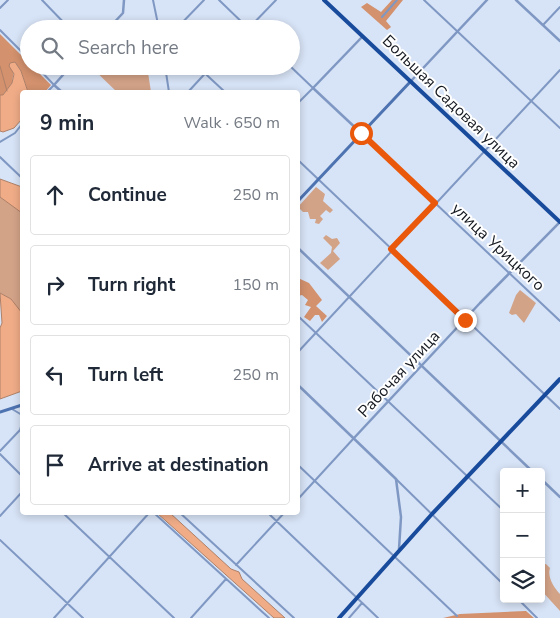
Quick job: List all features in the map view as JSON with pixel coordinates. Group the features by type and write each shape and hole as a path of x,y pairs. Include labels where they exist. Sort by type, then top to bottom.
{"highway":[{"name":"Большая Садовая улица","path":"324,0 560,222"},
{"path":"339,618 432,514 560,379"}],"main road":[{"path":"300,199 411,81"},
{"path":"0,412 20,406"}],"street":[{"path":"0,8 8,0"},
{"path":"42,0 61,20"},
{"path":"117,20 125,9 124,0"},
{"path":"153,0 157,20"},
{"path":"185,20 204,0"},
{"path":"219,0 239,20"},
{"path":"257,20 276,0"},
{"path":"382,17 397,0"},
{"path":"424,0 560,128"},
{"path":"411,81 487,0"},
{"path":"516,0 560,41"},
{"path":"543,25 560,7"},
{"path":"0,30 20,50"},
{"path":"300,101 363,36"},
{"path":"300,350 391,249 560,70"},
{"path":"45,75 60,90"},
{"path":"49,90 63,75"},
{"path":"166,75 169,90"},
{"path":"190,90 204,75"},
{"path":"206,75 223,90"},
{"name":"улица Урицкого","path":"299,75 560,321"},
{"path":"1,140 15,132 20,126"},
{"path":"0,157 20,176"},
{"path":"300,162 560,409"},
{"name":"Рабочая улица","path":"300,497 465,320 560,222"},
{"path":"300,250 529,468"},
{"path":"300,318 500,507"},
{"path":"300,388 500,581"},
{"path":"12,409 20,414"},
{"path":"20,430 0,453 20,474"},
{"path":"300,467 457,616"},
{"path":"396,479 401,517 399,550"},
{"path":"545,483 560,497"},
{"path":"0,516 20,494"},
{"path":"65,515 174,618"},
{"path":"54,618 148,515"},
{"path":"154,515 269,618"},
{"path":"182,515 294,618"},
{"path":"271,515 378,618"},
{"path":"236,565 282,515"},
{"path":"0,540 82,618"},
{"path":"191,618 227,579"},
{"path":"348,618 362,602"},
{"path":"522,603 537,618"}],"shaded area":[{"path":"392,0 403,0 386,21 391,27 387,30 361,7 367,3 381,12"},
{"path":"0,34 20,54 20,70 15,62 12,83 3,95 0,95"},
{"path":"15,62 20,70 20,75 22,75 27,90 20,90 20,121 14,128 3,132 0,131 0,95 3,95 12,83 14,74 9,66 10,63"},
{"path":"22,75 41,75 51,85 47,90 27,90"},
{"path":"99,75 148,75 151,90 115,90"},
{"path":"0,179 20,186 20,212 0,197"},
{"path":"316,187 325,194 323,201 333,210 330,213 326,210 320,216 323,219 319,224 315,223 316,219 310,219 308,212 303,212 300,209 300,205"},
{"path":"0,197 11,204 20,204 20,311 11,299 0,293"},
{"path":"326,235 332,239 337,238 340,243 333,251 340,259 328,270 320,263 331,253 332,247 323,238"},
{"path":"300,279 309,283 322,300 316,306 327,316 322,322 319,315 315,315 310,321 304,317 311,307 305,305 308,300 300,296"},
{"path":"520,290 536,303 524,323 516,314 512,315 509,313"},
{"path":"0,293 11,299 20,310 20,392 0,399 0,328 2,323"},
{"path":"159,515 172,515 231,569 239,572 242,579 285,618 274,618"},
{"path":"545,564 550,568 549,575 555,589 560,594 560,611 545,594"},
{"path":"526,611 534,618 443,618 460,614"}],"waterway":[{"path":"0,66 7,91"}],"route":[{"path":"361,133 435,203 391,249 465,320"}]}
